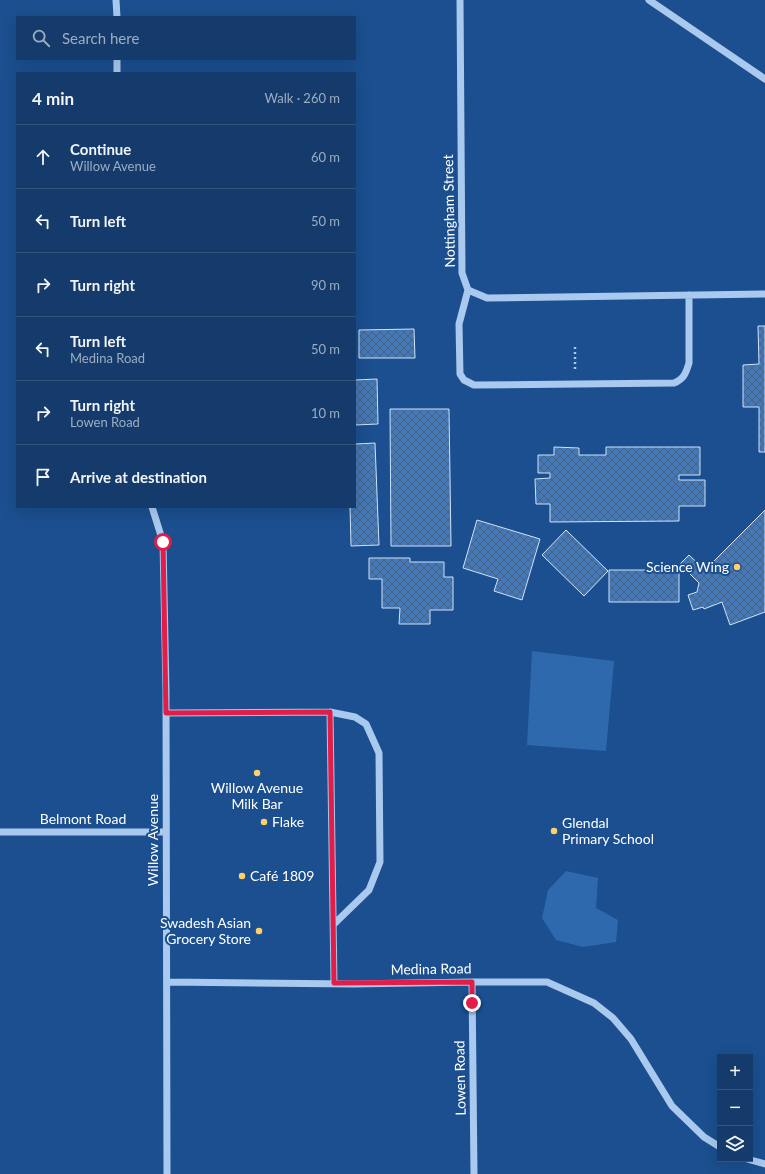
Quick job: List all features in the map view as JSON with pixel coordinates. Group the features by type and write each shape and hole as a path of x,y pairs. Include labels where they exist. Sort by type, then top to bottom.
{"street":[{"path":"116,0 117,16"},
{"name":"Nottingham Street","path":"460,0 462,272 468,290"},
{"path":"650,0 765,79"},
{"path":"117,60 117,72"},
{"path":"689,295 689,363 687,372 682,380 674,383 474,384 464,380 460,374 459,324 468,290 487,298 689,295 765,294"},
{"name":"Willow Avenue","path":"152,508 163,542 166,713 165,832 167,1174"},
{"path":"166,713 330,712 355,717 366,724 379,753 380,862 369,890 334,924"},
{"path":"330,712 334,983"},
{"name":"Belmont Road","path":"0,832 165,832"},
{"name":"Medina Road","path":"167,982 547,982 594,1003 614,1018 631,1039 672,1106 704,1137 717,1145"},
{"name":"Lowen Road","path":"472,982 474,1174"},
{"path":"753,1161 765,1164"}],"shaded area":[{"path":"532,651 614,661 606,751 527,745"},
{"path":"566,871 598,878 596,908 618,920 616,942 583,947 556,940 542,918 548,890"}],"building":[{"path":"758,326 765,326 765,452 759,452 759,407 743,407 743,365 759,364"},
{"path":"414,329 415,358 359,358 359,330"},
{"path":"377,379 378,424 356,425 356,380"},
{"path":"390,409 449,409 451,546 391,546"},
{"path":"375,443 379,545 351,546 350,508 356,508 356,444"},
{"path":"554,447 579,448 579,455 606,455 606,447 700,447 700,475 679,475 679,480 705,480 705,506 679,506 679,521 550,522 550,504 536,504 535,479 550,478 550,473 538,473 538,455 554,455"},
{"name":"Science Wing","path":"765,510 765,612 730,625 722,602 704,609 703,607 693,610 688,595 697,592 699,583 680,564 689,555 705,570"},
{"path":"477,520 540,539 522,600 494,591 498,579 463,568"},
{"path":"566,530 608,571 584,596 542,555"},
{"path":"369,558 410,558 410,562 444,562 444,577 453,577 453,610 430,610 430,624 399,624 400,608 382,608 382,579 369,579"},
{"path":"609,570 679,570 679,602 609,602"}],"place":[{"name":"Science Wing","path":"737,567"},
{"name":"Willow Avenue Milk Bar","path":"257,773"},
{"name":"Flake","path":"264,822"},
{"name":"Glendal Primary School","path":"554,831"},
{"name":"Café 1809","path":"242,876"},
{"name":"Swadesh Asian Grocery Store","path":"259,931"}],"route":[{"path":"163,542 166,713 330,712 334,983 472,982 472,1003"}]}
